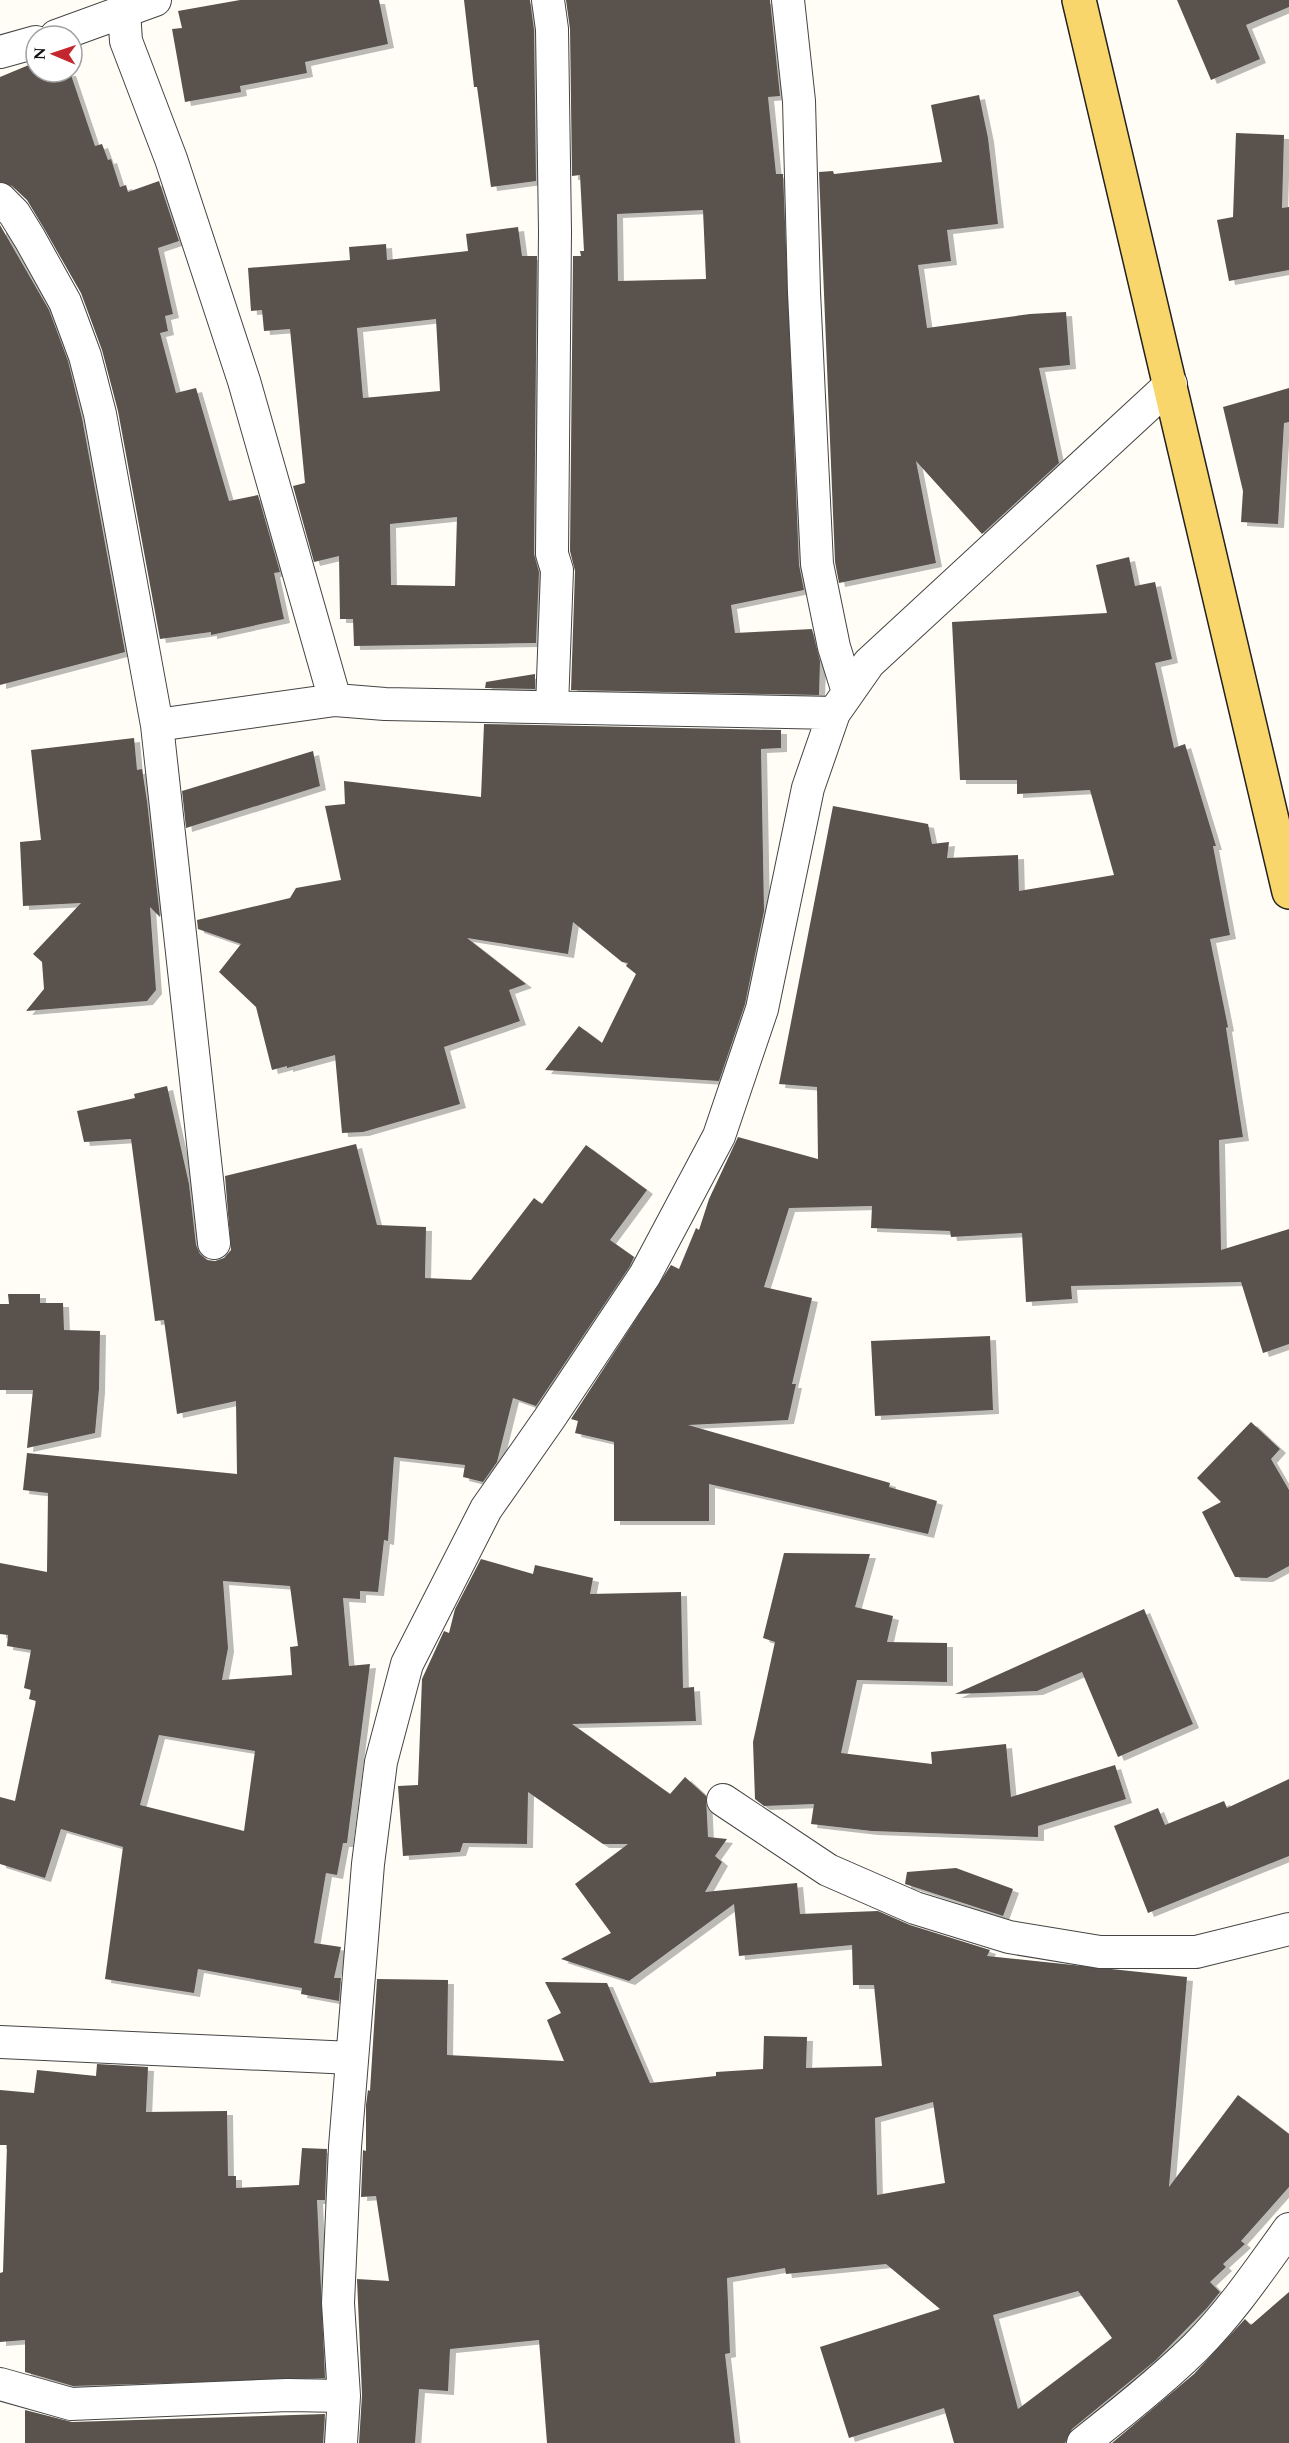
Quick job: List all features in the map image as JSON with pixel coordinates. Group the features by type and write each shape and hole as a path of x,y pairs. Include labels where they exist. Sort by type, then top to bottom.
{"main road":[{"path":"1079,0 1289,892"}],"street":[{"path":"84,24 128,6 155,0"},
{"path":"548,0 552,29 555,232 552,554 557,570 552,707"},
{"path":"788,0 799,101 804,292 817,564 834,647 841,702"},
{"path":"128,6 126,41 171,159 244,381 335,700"},
{"path":"0,52 24,45"},
{"path":"0,199 14,213 30,238 65,302 85,356 100,414 157,725 214,1243"},
{"path":"341,2443 344,2396 338,2303 352,2058 368,1864 381,1762 407,1664 486,1509 645,1275 719,1136 762,1009 808,788 841,702 869,663 1171,384"},
{"path":"157,725 335,700 385,704 552,707 841,702"},
{"path":"723,1800 828,1870 915,1908 1009,1937 1100,1952 1196,1952 1289,1929"},
{"path":"0,2042 352,2058"},
{"path":"1083,2443 1128,2408 1196,2347 1249,2284 1289,2229"},
{"path":"0,2384 71,2404 264,2395 344,2396"}],"building":[{"path":"240,0 379,0 388,44 305,62 307,73 240,86 241,92 185,102 172,29 182,28 178,11"},
{"path":"464,0 530,0 534,30 536,181 491,187 477,87 474,87"},
{"path":"566,0 770,0 780,96 768,97 776,174 783,174 799,565 804,590 731,605 735,633 812,629 820,661 819,695 571,690 575,571 570,551 573,256 581,256 580,251 584,251 580,175 572,176 570,29","holes":["703,210 706,279 618,281 617,214"]},
{"path":"1177,0 1289,0 1289,7 1246,25 1260,59 1211,80"},
{"path":"24,67 24,84 74,84 95,146 102,144 108,160 111,159 120,187 126,185 128,192 159,181 179,241 158,248 173,314 165,316 168,331 160,333 176,393 196,388 229,501 258,495 280,572 274,573 284,619 211,635 211,632 160,639 118,411 102,350 81,293 27,200 12,186 0,182 0,77"},
{"path":"979,95 988,138 998,224 947,230 951,261 918,265 927,328 1030,314 1066,312 1070,365 1039,368 1059,463 982,534 916,461 936,563 839,583 835,562 819,172 833,171 834,174 942,162 931,105"},
{"path":"1236,133 1284,135 1282,208 1289,207 1289,270 1229,281 1217,220 1233,217"},
{"path":"0,225 49,310 68,361 82,418 125,652 0,685"},
{"path":"518,227 522,256 537,256 534,554 539,572 536,643 354,646 353,619 340,619 339,556 314,562 293,486 305,483 290,329 264,331 262,310 251,311 248,268 350,260 349,247 386,244 387,260 468,251 466,234","holes":["436,319 440,391 363,398 357,328","457,517 455,586 391,585 390,524"]},
{"path":"1289,388 1289,422 1284,423 1278,524 1241,522 1243,491 1223,407"},
{"path":"1129,557 1135,586 1155,582 1172,659 1155,663 1174,748 1185,744 1216,846 1213,846 1230,935 1210,939 1228,1027 1226,1028 1243,1137 1219,1140 1221,1250 1289,1229 1289,1344 1263,1353 1241,1282 1071,1286 1072,1299 1026,1302 1022,1233 951,1237 950,1231 871,1228 872,1206 789,1208 764,1287 812,1298 792,1384 796,1384 788,1420 688,1425 890,1483 889,1487 937,1501 928,1534 709,1484 709,1521 614,1521 614,1442 575,1433 578,1421 571,1419 671,1265 679,1269 696,1228 699,1230 709,1199 738,1137 818,1159 817,1087 779,1084 833,806 928,824 932,844 949,842 947,858 1018,855 1019,891 1114,875 1090,790 1017,794 1017,780 960,780 952,622 1107,613 1096,565"},
{"path":"535,674 535,689 485,688 486,682"},
{"path":"484,724 781,730 781,748 761,749 764,911 745,1004 719,1081 545,1070 579,1026 602,1043 636,974 626,966 628,963 622,962 573,922 568,954 467,938 526,984 509,990 520,1021 444,1047 460,1104 363,1132 342,1133 335,1055 272,1070 256,1007 219,972 241,944 198,929 197,920 290,898 296,888 341,880 325,806 345,804 344,781 481,797"},
{"path":"134,738 137,770 142,769 147,801 160,917 150,907 156,990 147,1001 26,1011 44,989 42,962 33,954 81,903 23,906 20,842 41,840 31,750"},
{"path":"313,751 320,786 186,828 182,791"},
{"path":"167,1086 189,1184 196,1245 200,1254 207,1260 215,1261 224,1258 231,1250 225,1176 356,1144 377,1225 426,1227 425,1278 471,1280 534,1198 542,1204 586,1145 647,1190 610,1240 634,1257 630,1266 536,1406 513,1398 497,1462 483,1482 463,1477 465,1465 394,1457 388,1541 384,1540 378,1592 360,1591 360,1599 343,1598 349,1666 370,1664 347,1843 343,1843 337,1875 326,1873 314,1943 341,1947 334,1978 341,1978 339,2001 301,1994 302,1988 198,1969 194,1993 105,1979 123,1847 61,1829 45,1878 0,1864 0,1797 15,1801 36,1701 29,1699 31,1690 24,1688 31,1650 7,1646 8,1635 0,1634 0,1563 47,1572 48,1493 23,1490 27,1453 237,1474 236,1401 177,1414 164,1320 155,1321 131,1139 84,1142 77,1111 135,1098 134,1094","holes":["223,1581 290,1586 298,1646 290,1647 292,1675 222,1680 228,1648","159,1735 255,1751 244,1831 140,1805"]},
{"path":"8,1294 40,1294 40,1303 63,1303 64,1330 100,1331 99,1389 95,1433 27,1448 33,1390 0,1390 0,1304 9,1304"},
{"path":"990,1336 993,1410 875,1416 871,1341"},
{"path":"1251,1422 1280,1449 1271,1459 1289,1490 1289,1566 1267,1578 1235,1577 1202,1512 1221,1502 1197,1478"},
{"path":"784,1553 870,1554 855,1607 893,1616 887,1642 947,1643 947,1682 857,1680 841,1753 932,1764 931,1752 1006,1744 1011,1797 1115,1765 1126,1799 1038,1826 1038,1837 872,1831 811,1824 814,1804 764,1806 755,1799 753,1742 775,1642 763,1638"},
{"path":"481,1559 533,1574 535,1565 593,1578 590,1594 681,1592 683,1688 694,1687 696,1721 572,1724 670,1794 685,1777 706,1796 708,1837 727,1839 715,1856 722,1862 705,1892 797,1883 800,1914 878,1911 910,1925 990,1950 987,1956 1187,1977 1169,2187 1238,2095 1289,2134 1289,2187 1241,2241 1245,2244 1223,2264 1226,2267 1210,2282 1220,2292 1207,2308 1156,2360 1072,2429 1065,2443 954,2443 944,2408 849,2438 820,2347 940,2309 886,2264 786,2274 785,2268 727,2278 730,2353 725,2354 735,2443 547,2443 539,2340 450,2349 448,2391 419,2389 415,2443 359,2443 362,2395 357,2279 389,2281 376,2196 361,2197 377,1979 448,1980 447,2055 564,2061 547,2020 561,2013 545,1982 607,1983 650,2083 716,2076 716,2072 763,2069 764,2036 807,2037 806,2068 882,2066 874,1985 853,1985 852,1945 739,1956 734,1904 629,1981 561,1959 611,1933 575,1884 628,1844 603,1844 528,1792 527,1844 463,1843 460,1852 403,1856 398,1786 418,1785 422,1679 444,1631 449,1633 455,1609","holes":["933,2102 945,2183 877,2195 875,2118","1078,2291 1112,2338 1018,2409 993,2315"]},
{"path":"1144,1609 1193,1724 1118,1757 1082,1672 1037,1691 955,1694"},
{"path":"1289,1779 1289,1856 1148,1913 1114,1826 1158,1808 1165,1825 1224,1801 1227,1808"},
{"path":"956,1868 1013,1889 1003,1916 905,1884 907,1872"},
{"path":"97,2064 148,2067 146,2112 227,2111 228,2176 236,2176 236,2188 299,2185 302,2148 327,2149 325,2200 317,2200 325,2378 73,2386 25,2372 25,2340 0,2342 0,2273 3,2272 7,2145 0,2145 0,2090 34,2093 37,2070 96,2076"},
{"path":"1289,2292 1289,2443 1112,2443 1194,2374 1245,2319 1251,2325"},
{"path":"25,2410 72,2422 325,2414 323,2443 25,2443"}]}
